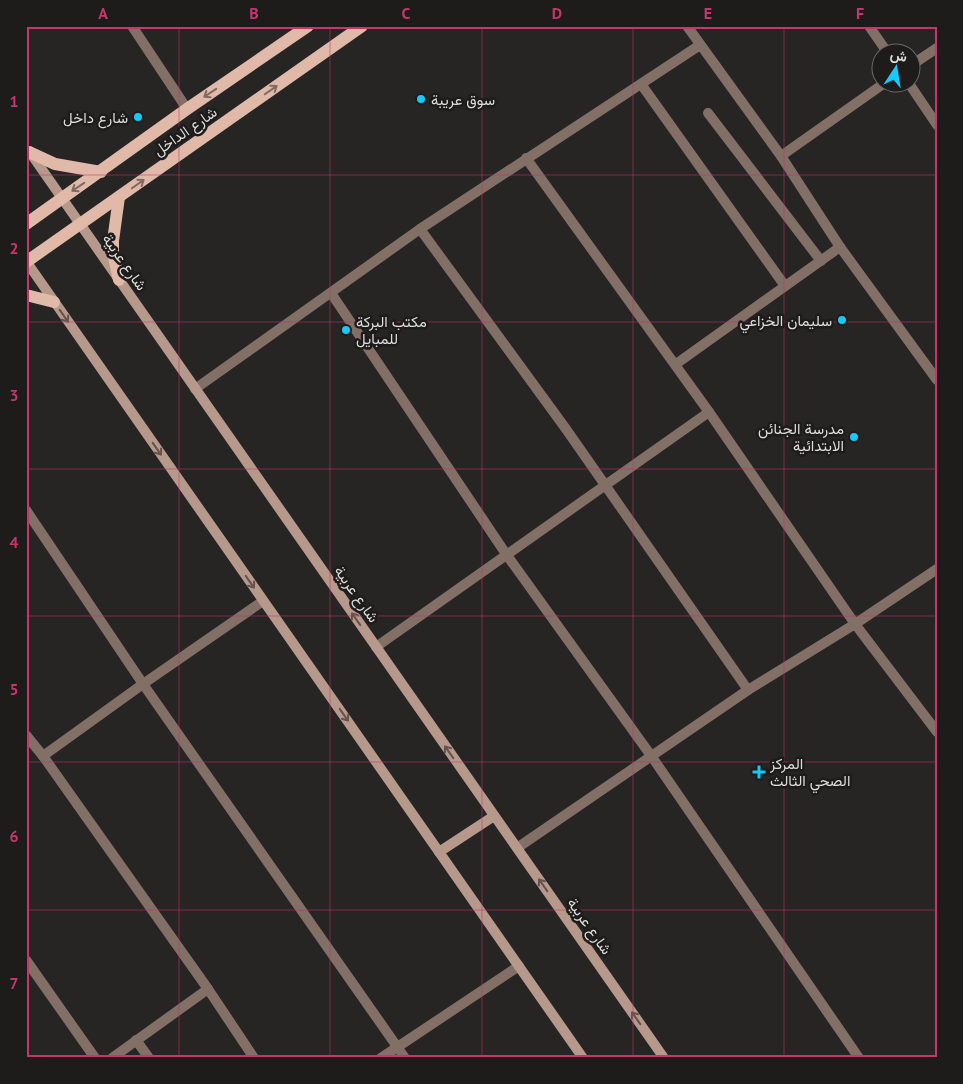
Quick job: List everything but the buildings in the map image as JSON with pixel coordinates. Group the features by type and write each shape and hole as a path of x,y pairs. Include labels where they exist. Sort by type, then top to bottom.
{"main road":[{"name":"شارع الداخل","path":"26,224 101,172 291,31 308,26"},
{"name":"شارع الداخل","path":"26,262 362,26"},
{"path":"28,150 55,164 101,172"},
{"name":"شارع عربية","path":"28,150 664,1058"},
{"path":"119,197 113,247 119,280"},
{"path":"26,262 583,1058"},
{"path":"26,294 54,302"},
{"path":"439,852 494,816"}],"street":[{"path":"132,26 187,109"},
{"path":"687,26 781,156 840,247 937,380"},
{"path":"868,26 880,42"},
{"path":"195,389 420,229 700,45"},
{"path":"920,59 937,48"},
{"path":"641,84 785,286"},
{"path":"781,156 872,92"},
{"path":"915,92 937,125"},
{"path":"708,113 821,261"},
{"path":"526,158 710,412 855,624 937,732"},
{"path":"420,229 605,484 748,690"},
{"path":"676,364 840,247"},
{"path":"331,293 506,554 652,757 858,1058"},
{"path":"376,647 605,484 710,412"},
{"path":"26,510 143,684 405,1058"},
{"path":"517,848 748,690 855,624 937,569"},
{"path":"43,756 264,600"},
{"path":"26,735 43,756 254,1058"},
{"path":"26,960 95,1058"},
{"path":"381,1058 519,966"},
{"path":"112,1058 208,990"},
{"path":"136,1040 149,1058"}],"place":[{"name":"سوق عريبة","path":"421,99"},
{"name":"شارع داخل","path":"138,117"},
{"name":"سليمان الخزاعي","path":"842,320"},
{"name":"مكتب البركة للمبايل","path":"346,330"},
{"name":"مدرسة الجنائن الابتدائية","path":"854,437"},
{"name":"المركز الصحي الثالث","path":"759,772"}]}
